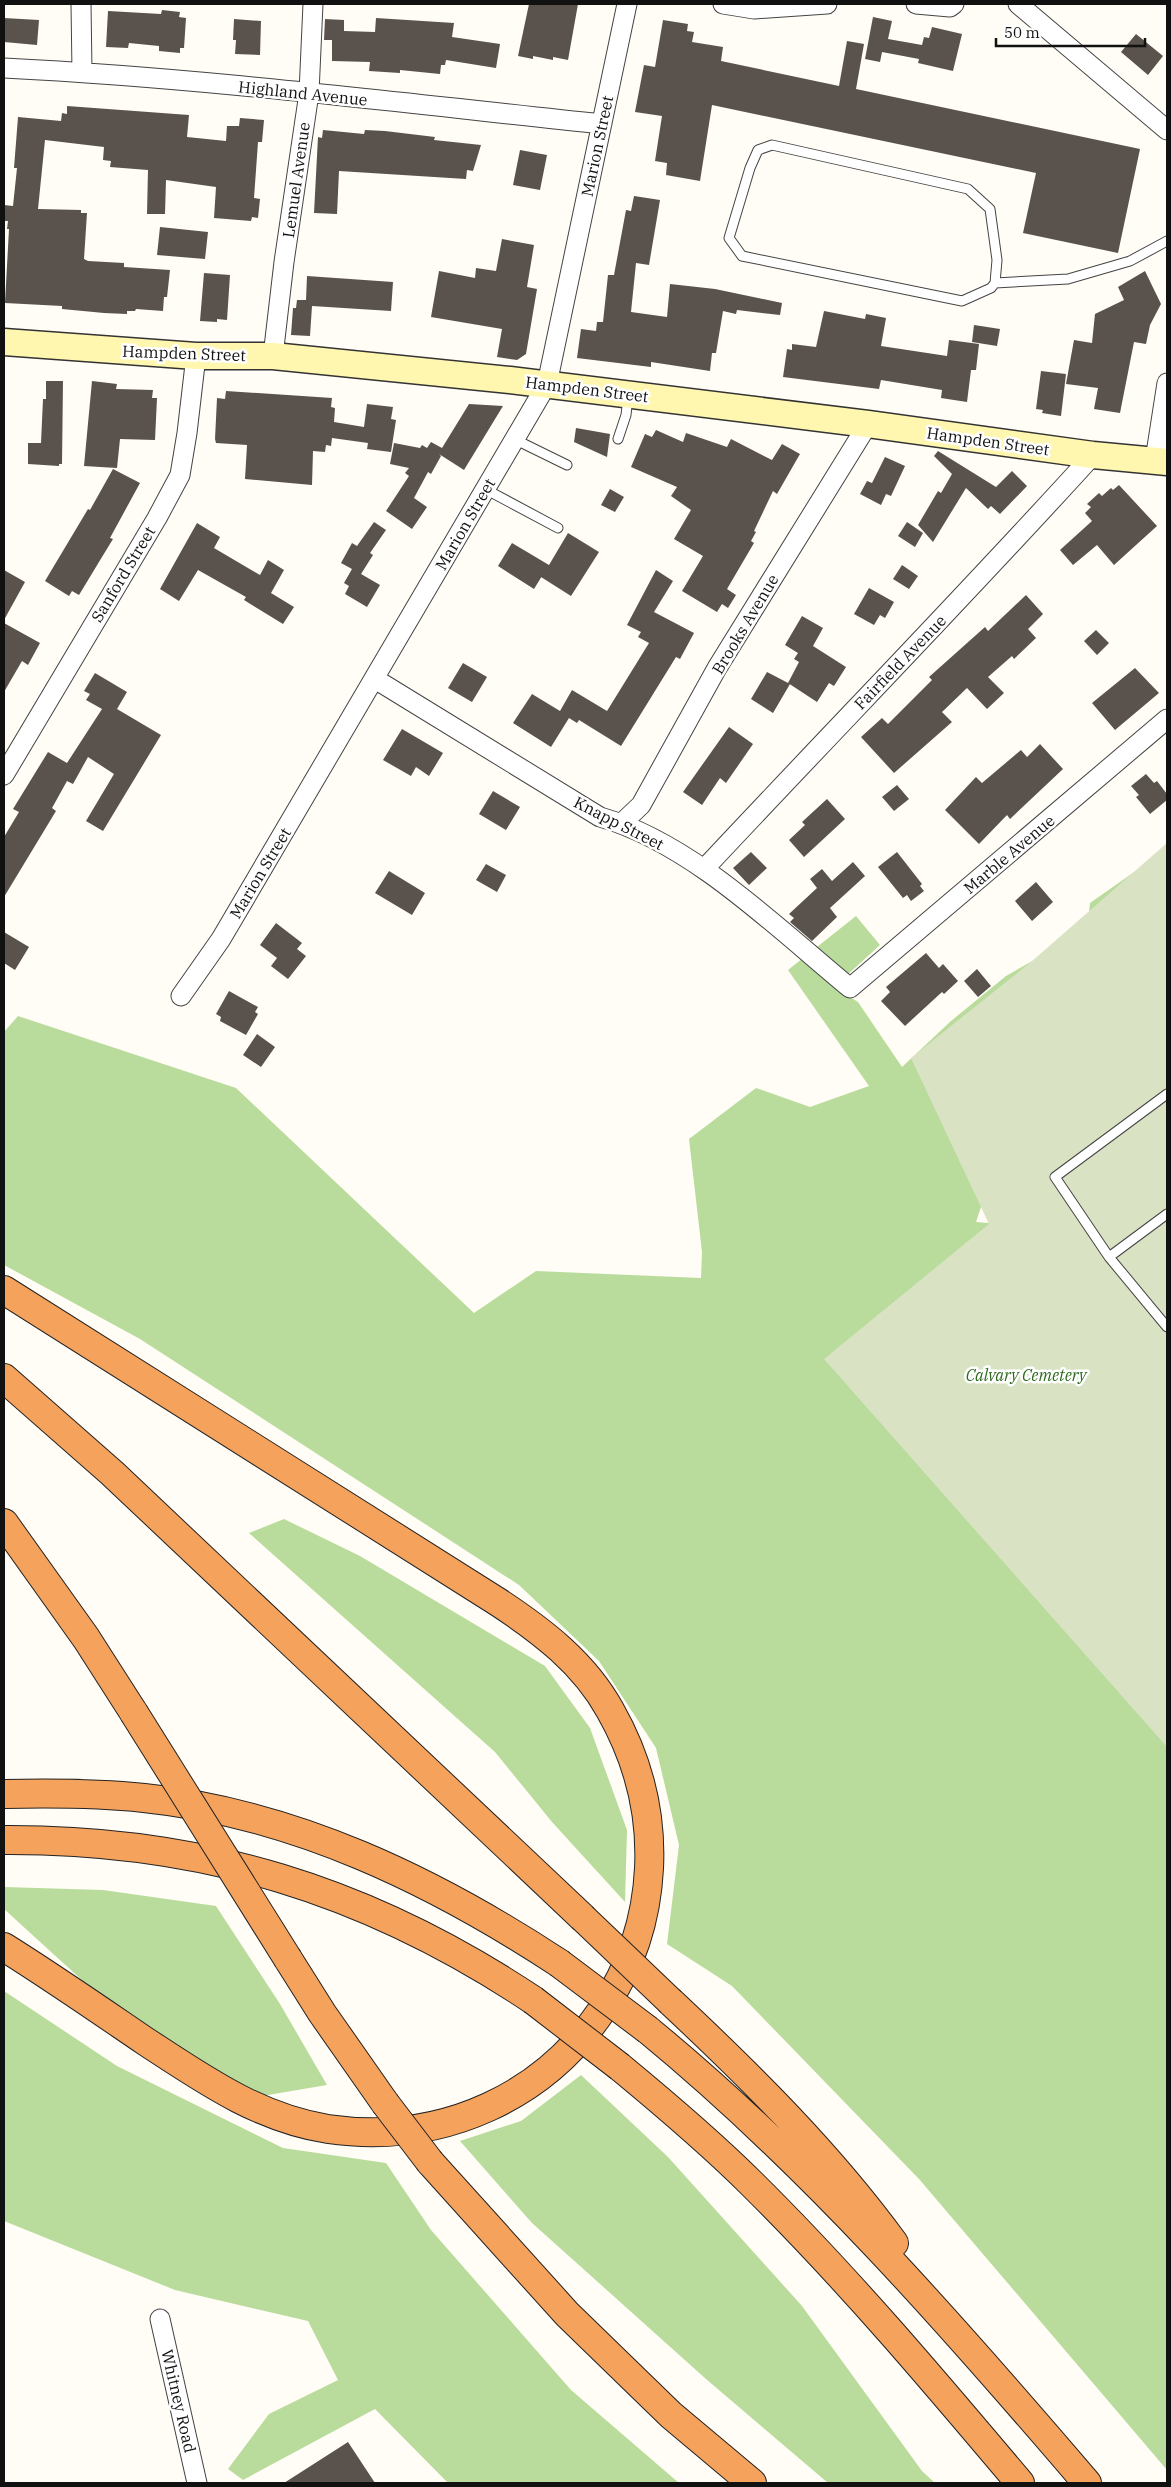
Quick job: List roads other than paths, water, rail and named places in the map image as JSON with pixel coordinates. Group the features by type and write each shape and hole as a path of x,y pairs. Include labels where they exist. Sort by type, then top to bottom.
{"highway":[{"path":"4,1290 498,1602 556,1645 590,1680 610,1708 622,1733 642,1794 650,1848 646,1902 632,1955 618,1986 588,2030 561,2058 517,2091 472,2113 426,2126 391,2131 351,2131 307,2124 267,2112 216,2087 4,1947"},
{"path":"4,1378 125,1485 738,2065 838,2173 884,2229 970,2347"},
{"path":"4,1523 86,1638 322,2013 385,2103 430,2162 586,2334 671,2415 752,2483"},
{"path":"4,1794 68,1793 145,1798 218,1810 285,1828 354,1852 421,1881 485,1916 559,1962 648,2030 717,2088 776,2145 970,2347 1087,2483"},
{"path":"4,1840 71,1841 144,1847 214,1860 280,1877 348,1901 414,1930 476,1963 533,2000 620,2067 726,2159 784,2216 900,2342 1020,2483"}],"main road":[{"name":"Hampden Street","path":"4,342 196,356 273,356 547,384 868,424 1093,455 1161,461"}],"street":[{"path":"81,4 82,72"},
{"name":"Lemuel Avenue","path":"273,356 308,93 313,4"},
{"name":"Marion Street","path":"181,996 221,940 547,384 627,4"},
{"path":"723,4 754,9 827,4"},
{"path":"916,4 950,7 954,4"},
{"path":"1018,4 1167,130"},
{"name":"Highland Avenue","path":"4,68 82,72 308,93 602,124"},
{"name":"Sanford Street","path":"4,775 157,518 180,474 187,434 196,356"},
{"path":"1161,461 1167,383"},
{"name":"Brooks Avenue","path":"622,823 641,805 717,668 868,424"},
{"name":"Fairfield Avenue","path":"705,868 818,746 972,588 1093,455"},
{"name":"Knapp Street","path":"375,679 600,817 622,823 705,868 850,988"},
{"name":"Marble Avenue","path":"850,988 1167,719"},
{"name":"Whitney Road","path":"160,2319 197,2483"}],"lane":[{"path":"995,283 997,260 990,209 968,189 772,145 758,150 750,168 729,238 742,256 773,264 962,301 991,288 995,283 1068,279 1130,261 1167,241"},
{"path":"618,439 626,415 629,394"},
{"path":"514,439 567,465"},
{"path":"485,489 558,528"},
{"path":"1167,1094 1055,1177 1109,1257 1167,1327"},
{"path":"1109,1257 1167,1214"}],"park label":[{"name":"Calvary Cemetery","path":"1026,1375"}]}
